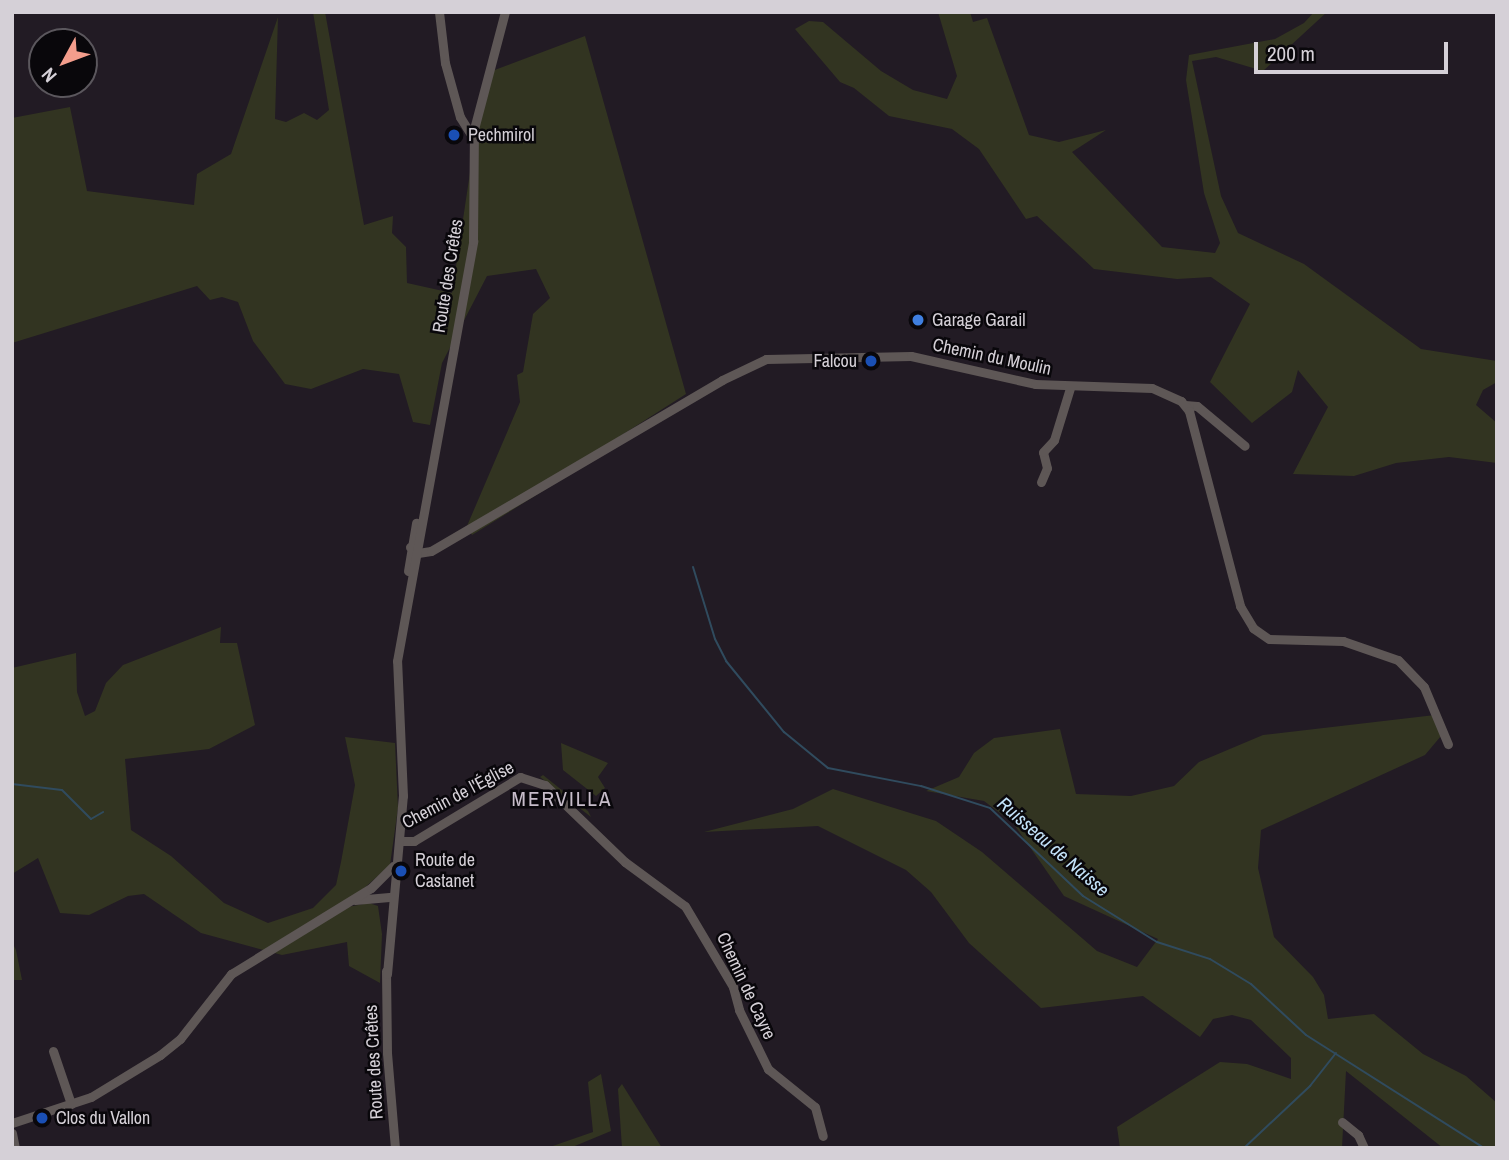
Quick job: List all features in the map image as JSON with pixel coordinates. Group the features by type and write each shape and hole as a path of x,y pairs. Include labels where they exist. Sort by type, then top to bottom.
{"street":[{"path":"439,12 445,63 460,117 473,138"},
{"name":"Route des Crêtes","path":"396,1148 387,1053 386,913 400,841 403,796 396,688 408,582 473,241 473,138 505,12"},
{"name":"Chemin du Moulin","path":"415,547 437,547 727,377 766,359 911,356 1069,388 1143,387 1185,405 1197,406 1245,446"},
{"path":"1041,482 1047,468 1043,452 1054,440 1069,388"},
{"path":"1185,405 1248,622 1269,639 1334,639 1398,660 1424,687 1448,744"},
{"name":"Chemin de l'Église","path":"400,841 414,841 487,795 520,777 531,777"},
{"name":"Chemin de Cayre","path":"531,777 575,810 625,862 685,906 733,987 763,1060 773,1074 815,1107 823,1136"},
{"name":"Route des Crêtes","path":"387,974 389,896 400,841"},
{"path":"372,893 393,866"},
{"path":"372,893 386,913"},
{"path":"12,1123 104,1090 160,1055 180,1039 231,974 350,901 372,893 389,896"},
{"path":"53,1051 71,1104"},
{"path":"1342,1122 1358,1135 1364,1148"},
{"path":"12,1133 15,1148"}],"green space":[{"path":"313,12 325,12 364,225 393,216 392,233 406,247 407,283 452,293 478,119 492,71 585,36 686,394 614,440 612,448 472,535 467,526 520,402 517,375 523,372 533,314 550,298 536,269 487,276 442,363 430,425 413,422 399,374 363,369 311,389 285,384 253,341 238,302 222,297 210,300 197,286 12,343 12,118 70,107 87,191 194,205 197,174 231,154 278,17 275,119 286,122 304,113 317,120 329,110"},
{"path":"938,12 970,12 973,22 987,18 1029,135 1059,142 1106,130 1072,152 1162,247 1215,253 1220,243 1204,193 1186,80 1189,55 1275,39 1304,23 1314,12 1327,12 1263,71 1216,57 1192,61 1221,196 1238,233 1304,264 1421,349 1497,361 1497,382 1483,390 1476,405 1497,423 1497,463 1449,457 1396,463 1354,476 1293,474 1328,407 1298,370 1292,392 1252,423 1210,382 1250,304 1211,277 1177,279 1094,269 1037,216 1026,219 979,149 952,129 889,116 854,88 840,82 795,29 809,21 823,22 881,71 913,90 947,99 957,76"},
{"path":"221,627 220,643 237,643 255,725 209,749 125,759 131,830 171,856 224,903 268,923 313,908 336,885 355,785 345,737 395,743 398,808 390,865 342,908 369,903 378,906 382,934 380,983 349,966 347,942 282,955 201,933 144,894 128,896 89,915 60,913 38,858 12,874 12,668 76,653 77,692 85,716 95,711 106,683 123,665"},
{"path":"1435,715 1441,736 1425,755 1261,830 1258,868 1274,937 1313,977 1324,995 1328,1019 1374,1014 1423,1054 1466,1076 1497,1103 1497,1148 1443,1148 1346,1071 1342,1148 1120,1148 1117,1127 1220,1062 1247,1064 1291,1079 1291,1058 1251,1020 1232,1015 1213,1019 1200,1037 1143,996 1041,1008 969,943 931,892 906,870 818,826 704,832 793,809 833,789 936,821 982,852 1097,951 1137,967 1158,939 1064,896 1013,823 984,801 926,791 959,777 974,753 994,738 1060,729 1076,794 1131,796 1174,786 1199,762 1263,735"},
{"path":"561,743 608,763 598,777 605,788 596,796 563,770"},
{"path":"543,775 588,811 591,817 540,777"},
{"path":"12,942 16,950 22,980 12,980"},
{"path":"601,1074 611,1131 570,1148 547,1148 593,1132 588,1082"},
{"path":"622,1084 662,1148 622,1148 618,1089"}],"waterway":[{"name":"Ruisseau de Naisse","path":"693,567 715,639 726,661 784,732 828,768 921,786 990,808 1083,896 1157,942 1210,959 1251,984 1306,1035 1484,1148"},
{"path":"12,784 62,790 91,819 103,812"},
{"path":"1244,1148 1310,1086 1336,1053"}],"place":[{"name":"Pechmirol","path":"454,135"},
{"name":"Garage Garail","path":"918,320"},
{"name":"Falcou","path":"871,361"},
{"name":"Route de Castanet","path":"401,871"},
{"name":"Clos du Vallon","path":"42,1118"}],"district":[{"name":"MERVILLA","path":"562,799"}]}
